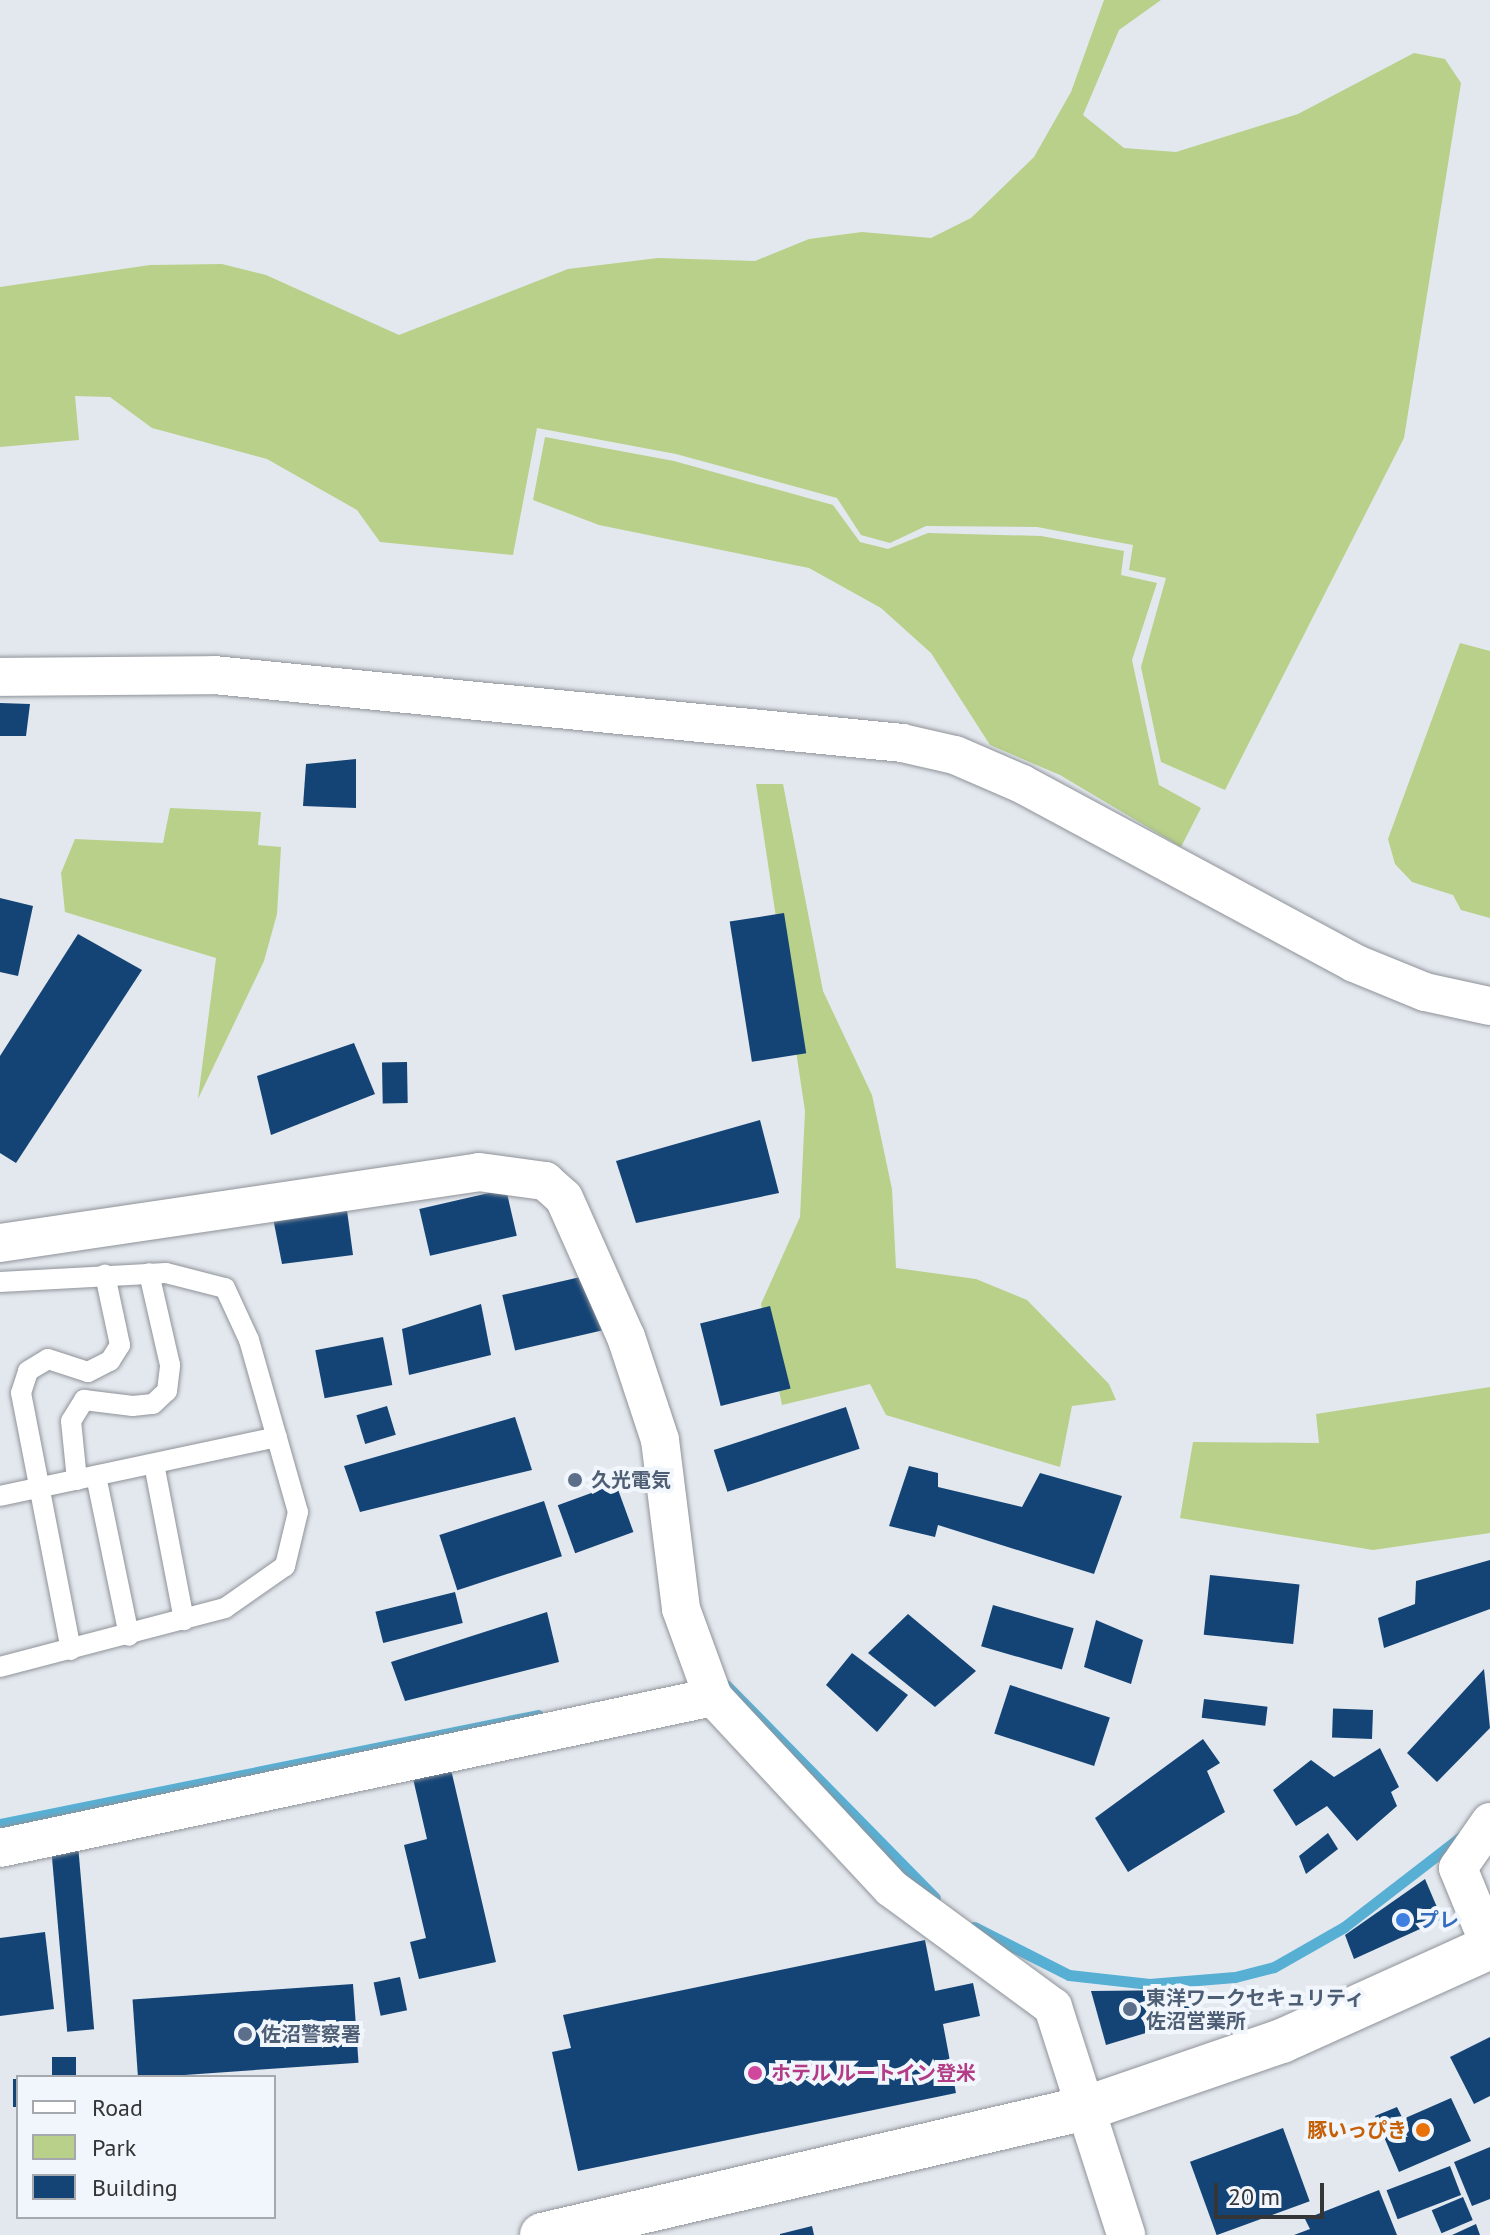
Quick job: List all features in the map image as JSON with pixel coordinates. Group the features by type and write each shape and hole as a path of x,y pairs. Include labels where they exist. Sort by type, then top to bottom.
{"street":[{"path":"0,677 214,675 902,743 955,755 1022,784 1354,963 1425,992 1490,1006"},
{"path":"0,1243 479,1172 545,1181 564,1198 590,1248 660,1440 681,1609 696,1659 713,1697 891,1888 1053,2007 1090,2107 1126,2235"},
{"path":"0,1848 713,1697"},
{"path":"542,2235 1090,2107 1282,2041 1490,1947 1458,1868 1490,1822"}],"lane":[{"path":"129,1636 71,1421 84,1400 133,1406 153,1404 167,1391 170,1365 149,1273"},
{"path":"0,1282 149,1273 225,1288 249,1340 298,1512 285,1566 225,1608 129,1636 0,1666"},
{"path":"71,1650 21,1393 28,1371 48,1359 88,1372 110,1361 120,1345 105,1275"},
{"path":"0,1496 277,1437"},
{"path":"154,1464 184,1620"}],"green space":[{"path":"1104,0 1161,0 1119,30 1083,115 1124,148 1176,152 1298,114 1414,53 1445,59 1461,83 1404,438 1225,790 1161,762 1141,667 1166,578 1129,570 1133,545 1037,527 926,526 890,543 861,535 837,498 676,454 537,428 513,555 380,542 357,510 267,459 152,428 110,397 75,396 79,440 0,447 0,287 150,265 222,264 266,275 399,335 568,269 658,258 755,261 809,239 862,232 931,238 971,218 1034,157 1071,92"},
{"path":"545,437 674,461 833,505 860,542 888,549 928,533 1041,536 1124,551 1121,575 1157,583 1132,660 1159,785 1201,808 1181,847 1060,775 990,745 931,653 881,608 809,568 599,525 533,500"},
{"path":"1460,643 1490,651 1490,918 1461,910 1453,895 1412,882 1395,864 1388,839"},
{"path":"756,784 783,784 823,991 872,1095 892,1189 896,1268 976,1279 1027,1300 1109,1384 1116,1400 1072,1406 1060,1467 886,1415 870,1384 782,1405 761,1304 800,1217 805,1111"},
{"path":"170,808 261,812 258,845 281,847 277,914 264,961 198,1099 216,958 65,912 61,873 75,839 163,843"},
{"path":"1490,1387 1490,1533 1373,1550 1180,1518 1193,1442 1319,1443 1316,1414"}],"building":[{"path":"0,703 30,704 26,736 0,736"},
{"path":"356,759 356,808 303,806 306,764"},
{"path":"0,898 33,906 18,976 0,972"},
{"path":"784,913 806,1053 752,1062 730,922"},
{"path":"78,934 142,970 16,1163 0,1153 0,1056"},
{"path":"354,1043 375,1094 271,1135 257,1076"},
{"path":"382,1062 407,1062 408,1103 383,1103"},
{"path":"760,1120 779,1193 636,1223 616,1161"},
{"path":"506,1189 517,1236 430,1256 419,1209"},
{"path":"346,1203 353,1255 282,1264 273,1218"},
{"path":"589,1275 602,1331 515,1351 502,1295"},
{"path":"481,1304 491,1355 409,1375 402,1329"},
{"path":"770,1306 791,1388 721,1406 700,1323"},
{"path":"383,1337 392,1385 325,1398 315,1350"},
{"path":"387,1406 396,1435 365,1444 356,1415"},
{"path":"846,1407 860,1449 727,1492 714,1450"},
{"path":"515,1417 532,1470 360,1512 344,1466"},
{"path":"909,1466 938,1473 938,1487 1022,1507 1040,1473 1122,1496 1094,1574 938,1525 935,1537 889,1526"},
{"path":"616,1484 633,1532 575,1553 558,1505"},
{"path":"544,1501 562,1556 457,1590 439,1535"},
{"path":"1490,1560 1490,1609 1384,1648 1378,1618 1415,1604 1416,1581"},
{"path":"1210,1575 1300,1584 1293,1644 1204,1635"},
{"path":"455,1592 463,1623 383,1643 375,1612"},
{"path":"993,1605 1074,1628 1062,1669 981,1646"},
{"path":"547,1612 559,1662 405,1701 391,1662"},
{"path":"908,1614 976,1671 935,1707 868,1653"},
{"path":"1096,1620 1143,1640 1131,1684 1084,1667"},
{"path":"852,1653 908,1695 877,1732 826,1685"},
{"path":"1484,1669 1490,1728 1437,1782 1407,1753"},
{"path":"1010,1685 1110,1717 1094,1766 994,1734"},
{"path":"1204,1699 1268,1707 1265,1726 1202,1718"},
{"path":"1333,1709 1373,1710 1372,1739 1332,1738"},
{"path":"1203,1739 1220,1763 1207,1771 1225,1812 1128,1872 1095,1818"},
{"path":"1380,1748 1399,1787 1391,1792 1397,1806 1357,1841 1327,1806 1296,1826 1273,1790 1311,1760 1334,1777"},
{"path":"449,1761 496,1962 419,1979 410,1942 426,1938 404,1845 427,1839 411,1770"},
{"path":"1328,1833 1338,1849 1306,1874 1299,1856"},
{"path":"78,1845 94,2029 67,2032 51,1847"},
{"path":"1425,1879 1442,1919 1354,1959 1345,1935"},
{"path":"45,1932 54,2009 0,2016 0,1938"},
{"name":"ホテル ルートイン登米","path":"925,1940 935,1991 973,1983 980,2016 943,2024 956,2093 578,2171 552,2052 571,2048 563,2015"},
{"path":"400,1977 407,2010 381,2016 374,1983"},
{"path":"353,1984 359,2063 184,2075 138,2075 133,1999"},
{"path":"1190,1990 1199,2017 1106,2045 1091,1991"},
{"path":"1490,2037 1490,2096 1474,2104 1450,2057"},
{"path":"52,2057 76,2057 76,2075 52,2075"},
{"path":"13,2079 16,2079 16,2107 13,2107"},
{"name":"豚いっぴき","path":"1451,2098 1471,2141 1399,2172 1375,2116 1397,2107 1403,2119"},
{"path":"1283,2128 1310,2201 1217,2235 1190,2162"},
{"path":"1490,2147 1490,2199 1472,2206 1454,2162"},
{"path":"1450,2166 1461,2195 1398,2219 1387,2190"},
{"path":"1379,2190 1397,2235 1294,2235 1310,2229 1305,2219"},
{"path":"1463,2197 1473,2220 1441,2233 1432,2210"},
{"path":"1476,2224 1480,2235 1452,2235"},
{"path":"812,2226 814,2235 780,2235 780,2234"}],"waterway":[{"path":"726,1685 935,1898"},
{"path":"0,1824 538,1715"},
{"path":"974,1927 1069,1975 1149,1984 1235,1977 1274,1967 1344,1927 1461,1837"}],"place":[{"name":"久光電気","path":"575,1480"},
{"name":"プレ","path":"1403,1920"},
{"name":"東洋ワークセキュリティ 佐沼営業所","path":"1130,2009"},
{"name":"佐沼警察署","path":"245,2034"},
{"name":"ホテル ルートイン登米","path":"755,2073"},
{"name":"豚いっぴき","path":"1423,2130"}]}
